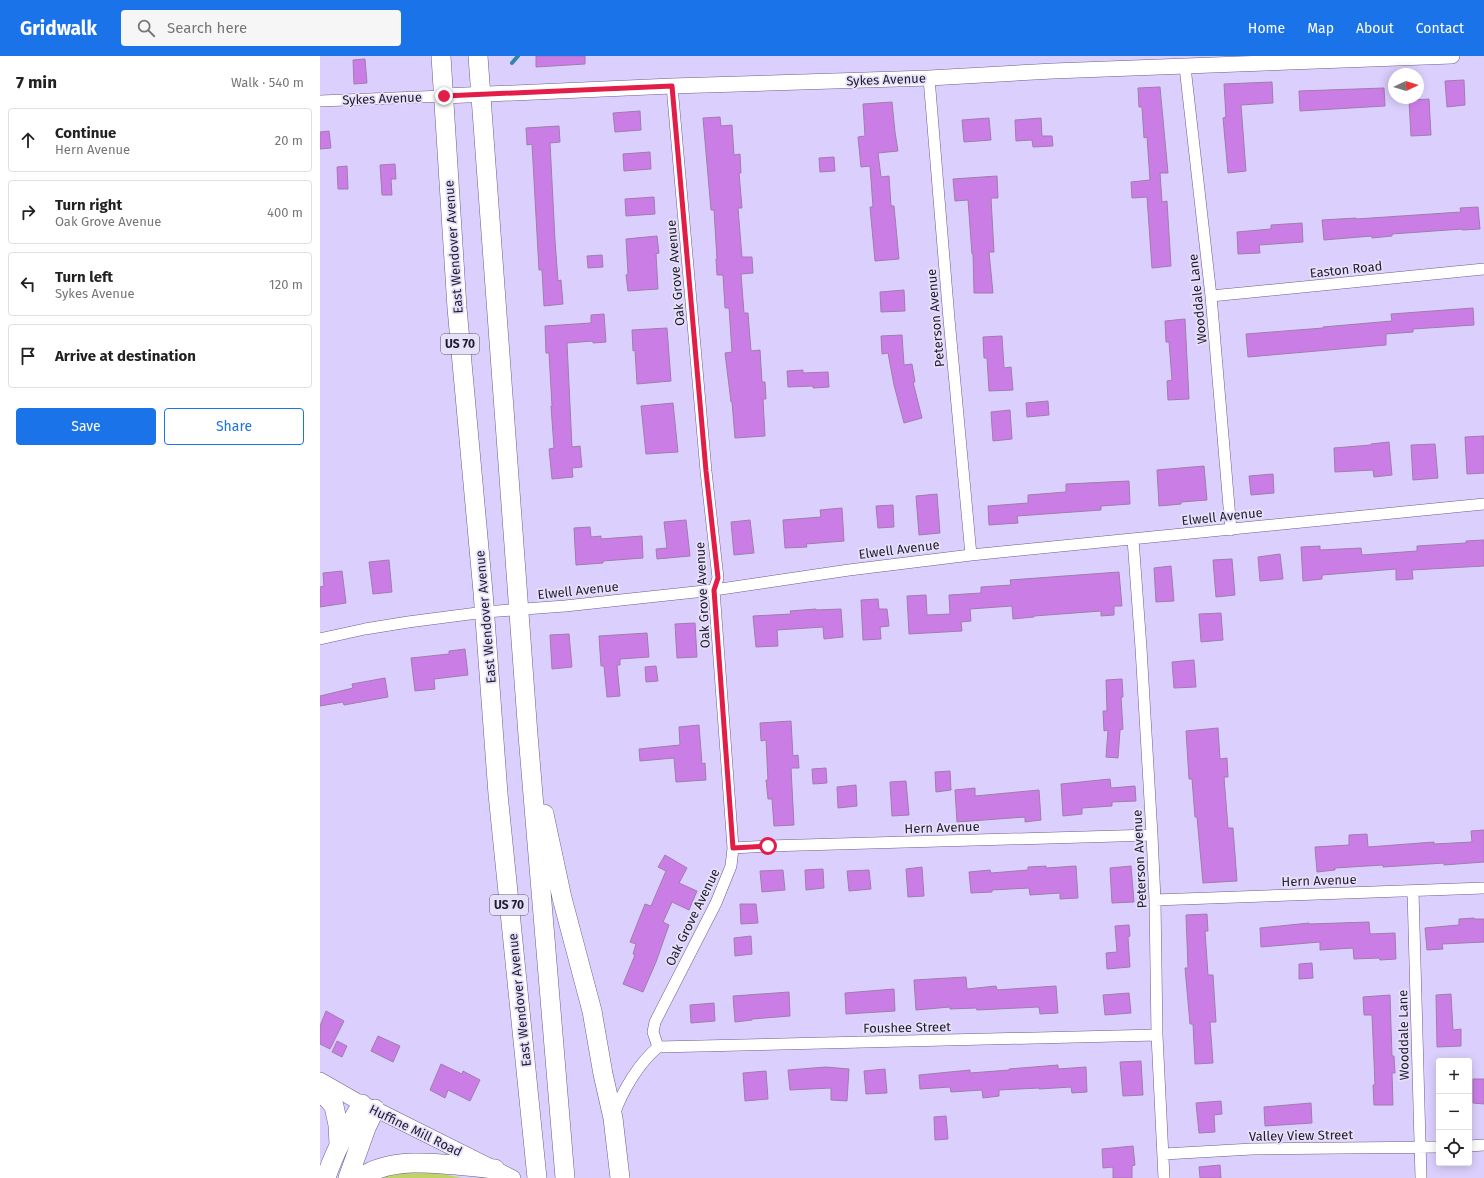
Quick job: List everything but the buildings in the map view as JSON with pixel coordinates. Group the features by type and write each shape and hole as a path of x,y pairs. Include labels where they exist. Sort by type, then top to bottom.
{"highway":[{"name":"East Wendover Avenue","path":"441,56 457,308 485,612 499,802 537,1178"},
{"name":"US 70","path":"478,56 528,735 565,1178"},
{"path":"528,735 562,898 592,1011 603,1074 613,1118 620,1178"},
{"path":"320,1090 334,1106 338,1125 339,1146"},
{"path":"326,1178 330,1165 349,1125 369,1106"},
{"path":"348,1178 366,1128 369,1106"},
{"path":"360,1178 386,1166 413,1162 496,1169"}],"street":[{"name":"Sykes Avenue","path":"320,101 672,86 929,78 1053,71 1452,56"},
{"name":"Wooddale Lane","path":"1185,67 1211,296 1230,530"},
{"name":"Peterson Avenue","path":"929,78 949,319 971,555"},
{"name":"Oak Grove Avenue","path":"658,1047 653,1032 655,1022 716,903 732,866 733,848 714,590 718,578 706,471 672,86"},
{"name":"Easton Road","path":"1211,296 1484,269"},
{"name":"Elwell Avenue","path":"320,639 379,626 485,612 565,606 714,590 849,570 971,555 1484,504"},
{"name":"Peterson Avenue","path":"1133,539 1152,835 1155,900 1157,1035 1164,1178"},
{"name":"Hern Avenue","path":"733,848 1152,835"},
{"name":"Hern Avenue","path":"1155,900 1484,888"},
{"name":"Wooddale Lane","path":"1413,891 1421,1178"},
{"name":"Foushee Street","path":"658,1047 1157,1035"},
{"path":"613,1118 619,1100 647,1056 658,1047"},
{"name":"Huffine Mill Road","path":"320,1080 513,1178"},
{"path":"1472,1146 1484,1145"},
{"name":"Valley View Street","path":"1164,1154 1252,1149 1436,1147"}],"green space":[{"path":"390,1173 438,1173 462,1178 377,1178"}],"waterway":[{"path":"512,63 518,56"}],"route":[{"path":"444,96 672,86 706,471 718,578 714,590 733,848 768,846"}]}
